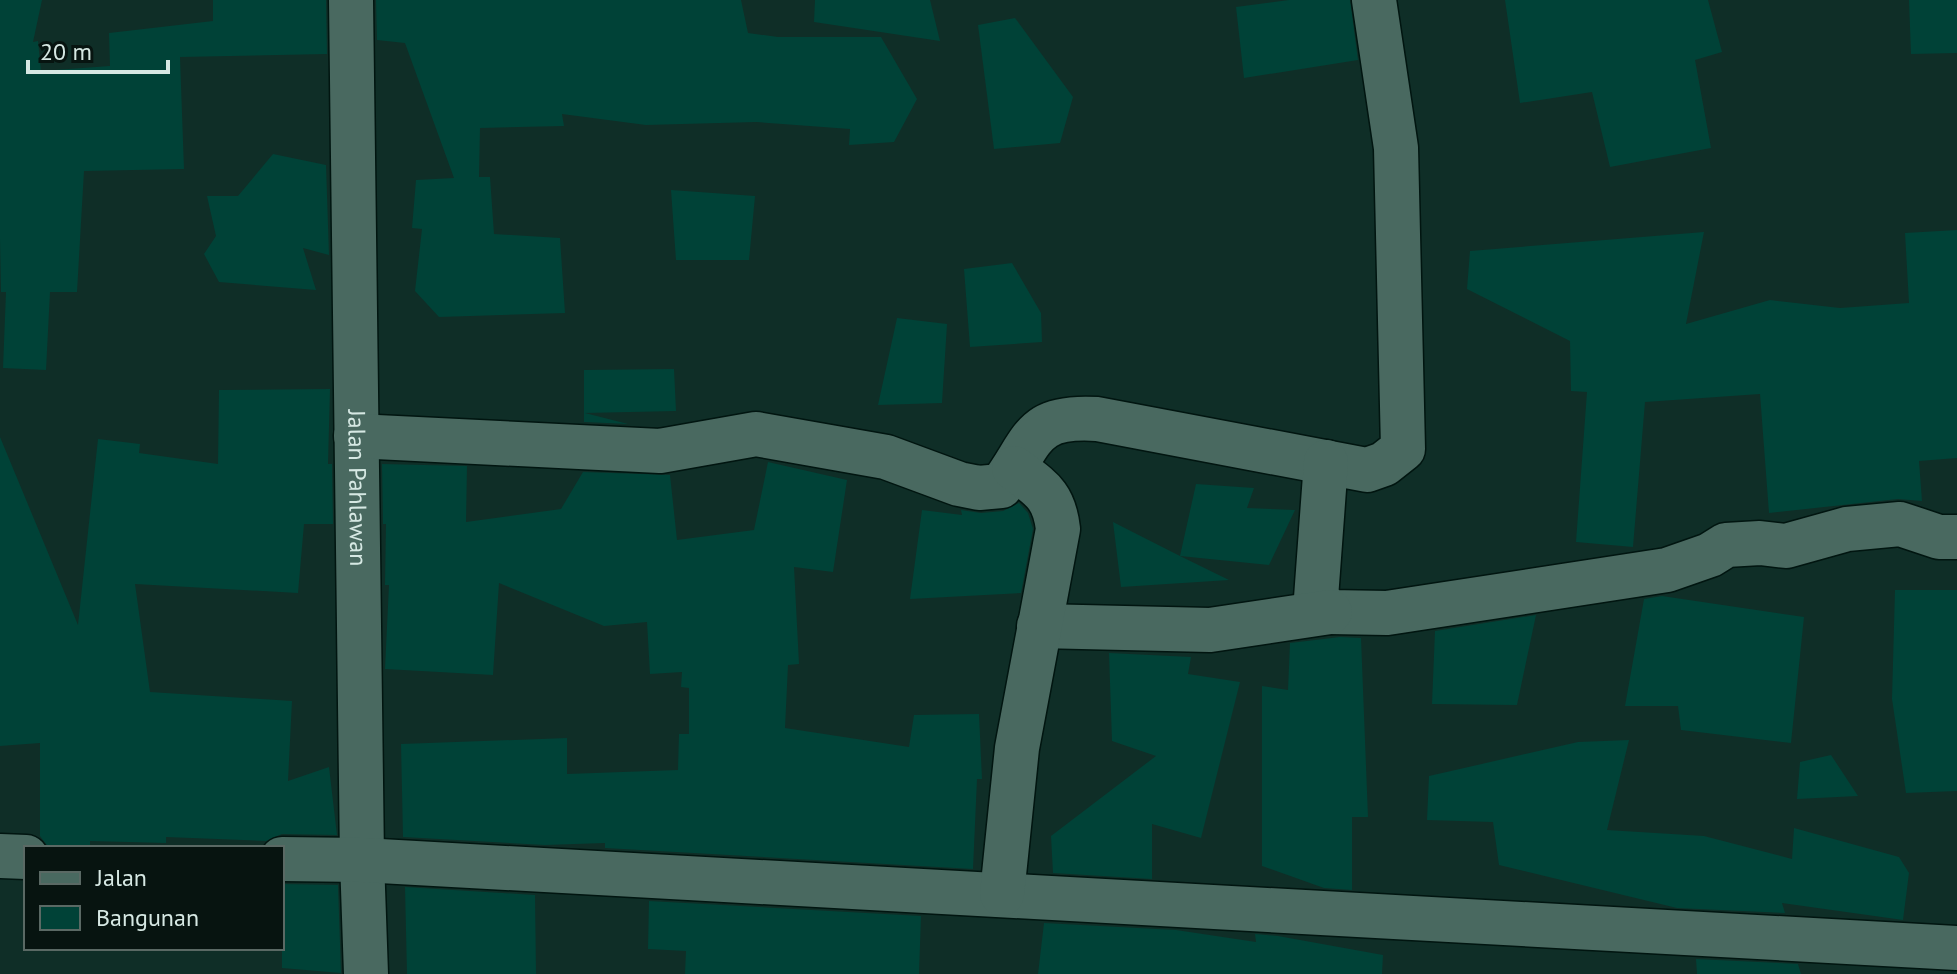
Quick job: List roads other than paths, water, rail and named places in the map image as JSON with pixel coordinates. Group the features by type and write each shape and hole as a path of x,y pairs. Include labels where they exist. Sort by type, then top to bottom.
{"street":[{"name":"Jalan Pahlawan","path":"351,0 366,974"},
{"path":"356,436 660,451 756,434 886,457 959,484 979,488 1001,486 1038,430 1073,418 1097,419 1367,470 1384,464 1403,449 1396,148 1374,0"},
{"path":"1326,462 1316,598 1330,612"},
{"path":"1002,894 1017,748 1058,529 1056,510 1047,494 1014,468"},
{"path":"1039,626 1210,630 1330,612 1387,613 1667,570 1710,555 1726,545 1760,543 1786,546 1847,529 1900,524 1939,537 1957,537"},
{"path":"0,856 24,857"},
{"path":"284,859 362,860 1002,894 1957,948"}]}
